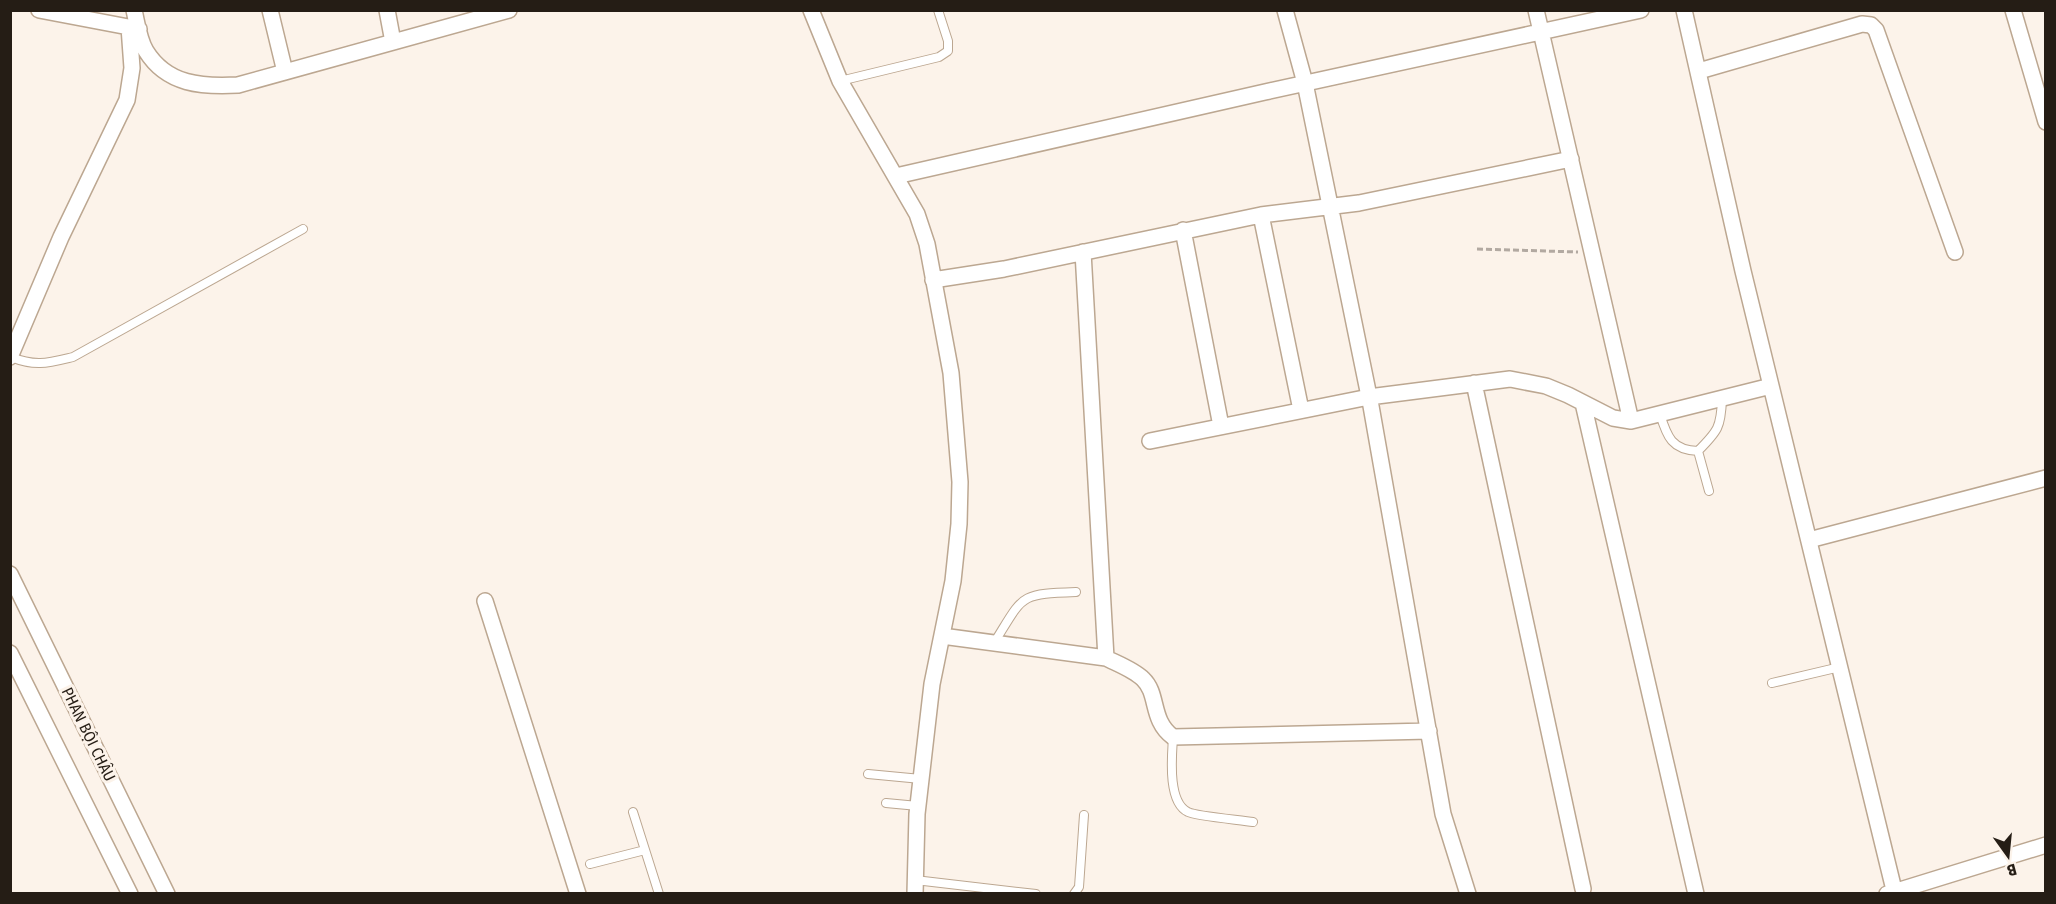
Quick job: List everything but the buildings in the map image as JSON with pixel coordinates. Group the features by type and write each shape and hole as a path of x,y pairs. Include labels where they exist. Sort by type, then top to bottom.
{"street":[{"path":"39,10 134,28"},
{"path":"11,357 61,237 127,100 132,68 134,10"},
{"path":"270,10 285,72"},
{"path":"387,10 393,42"},
{"path":"134,28 145,50 156,64 172,76 189,83 212,86 238,85 508,10"},
{"path":"811,10 840,81 917,214 927,244 951,373 960,482 959,524 954,570 932,684 918,806 915,887"},
{"path":"1285,10 1305,83 1369,397 1443,814 1468,894"},
{"path":"1536,10 1631,421"},
{"path":"896,176 1305,83 1541,34 1641,10"},
{"path":"1684,10 1743,271 1840,667 1892,893 2046,845"},
{"path":"2013,10 2046,122"},
{"path":"1699,71 1862,24 1871,25 1876,30 1955,252"},
{"path":"933,280 1004,269 1261,215 1359,203 1571,159"},
{"path":"1261,215 1301,410"},
{"path":"1183,230 1221,426"},
{"path":"1083,252 1102,555 1106,658"},
{"path":"1150,441 1369,397 1510,379 1546,386 1568,394 1613,418 1631,421 1771,386"},
{"path":"1474,383 1583,889"},
{"path":"1582,403 1696,894"},
{"path":"1809,540 2046,478"},
{"name":"PHAN BỘI CHÂU","path":"10,574 167,894"},
{"path":"485,601 578,894"},
{"path":"942,636 1106,658 1142,677 1148,685 1158,719 1167,732 1173,736 1429,731"},
{"name":"PHAN BỘI CHÂU","path":"10,653 130,894"}],"lane":[{"path":"840,81 939,57 948,51 948,41 938,10"},
{"path":"11,357 43,364 73,357 303,229"},
{"path":"1660,414 1665,431 1672,442 1684,450 1698,451 1716,434 1722,417 1722,399"},
{"path":"1698,451 1709,490"},
{"path":"994,643 1019,604 1026,598 1039,594 1076,592"},
{"path":"1772,683 1840,667"},
{"path":"1173,736 1172,775 1177,801 1188,812 1253,822"},
{"path":"868,774 921,780"},
{"path":"886,803 918,806"},
{"path":"633,812 659,894"},
{"path":"1074,894 1079,886 1084,815"},
{"path":"590,864 645,850"},
{"path":"915,887 1036,894"}],"path":[{"path":"1477,249 1592,252"}]}
